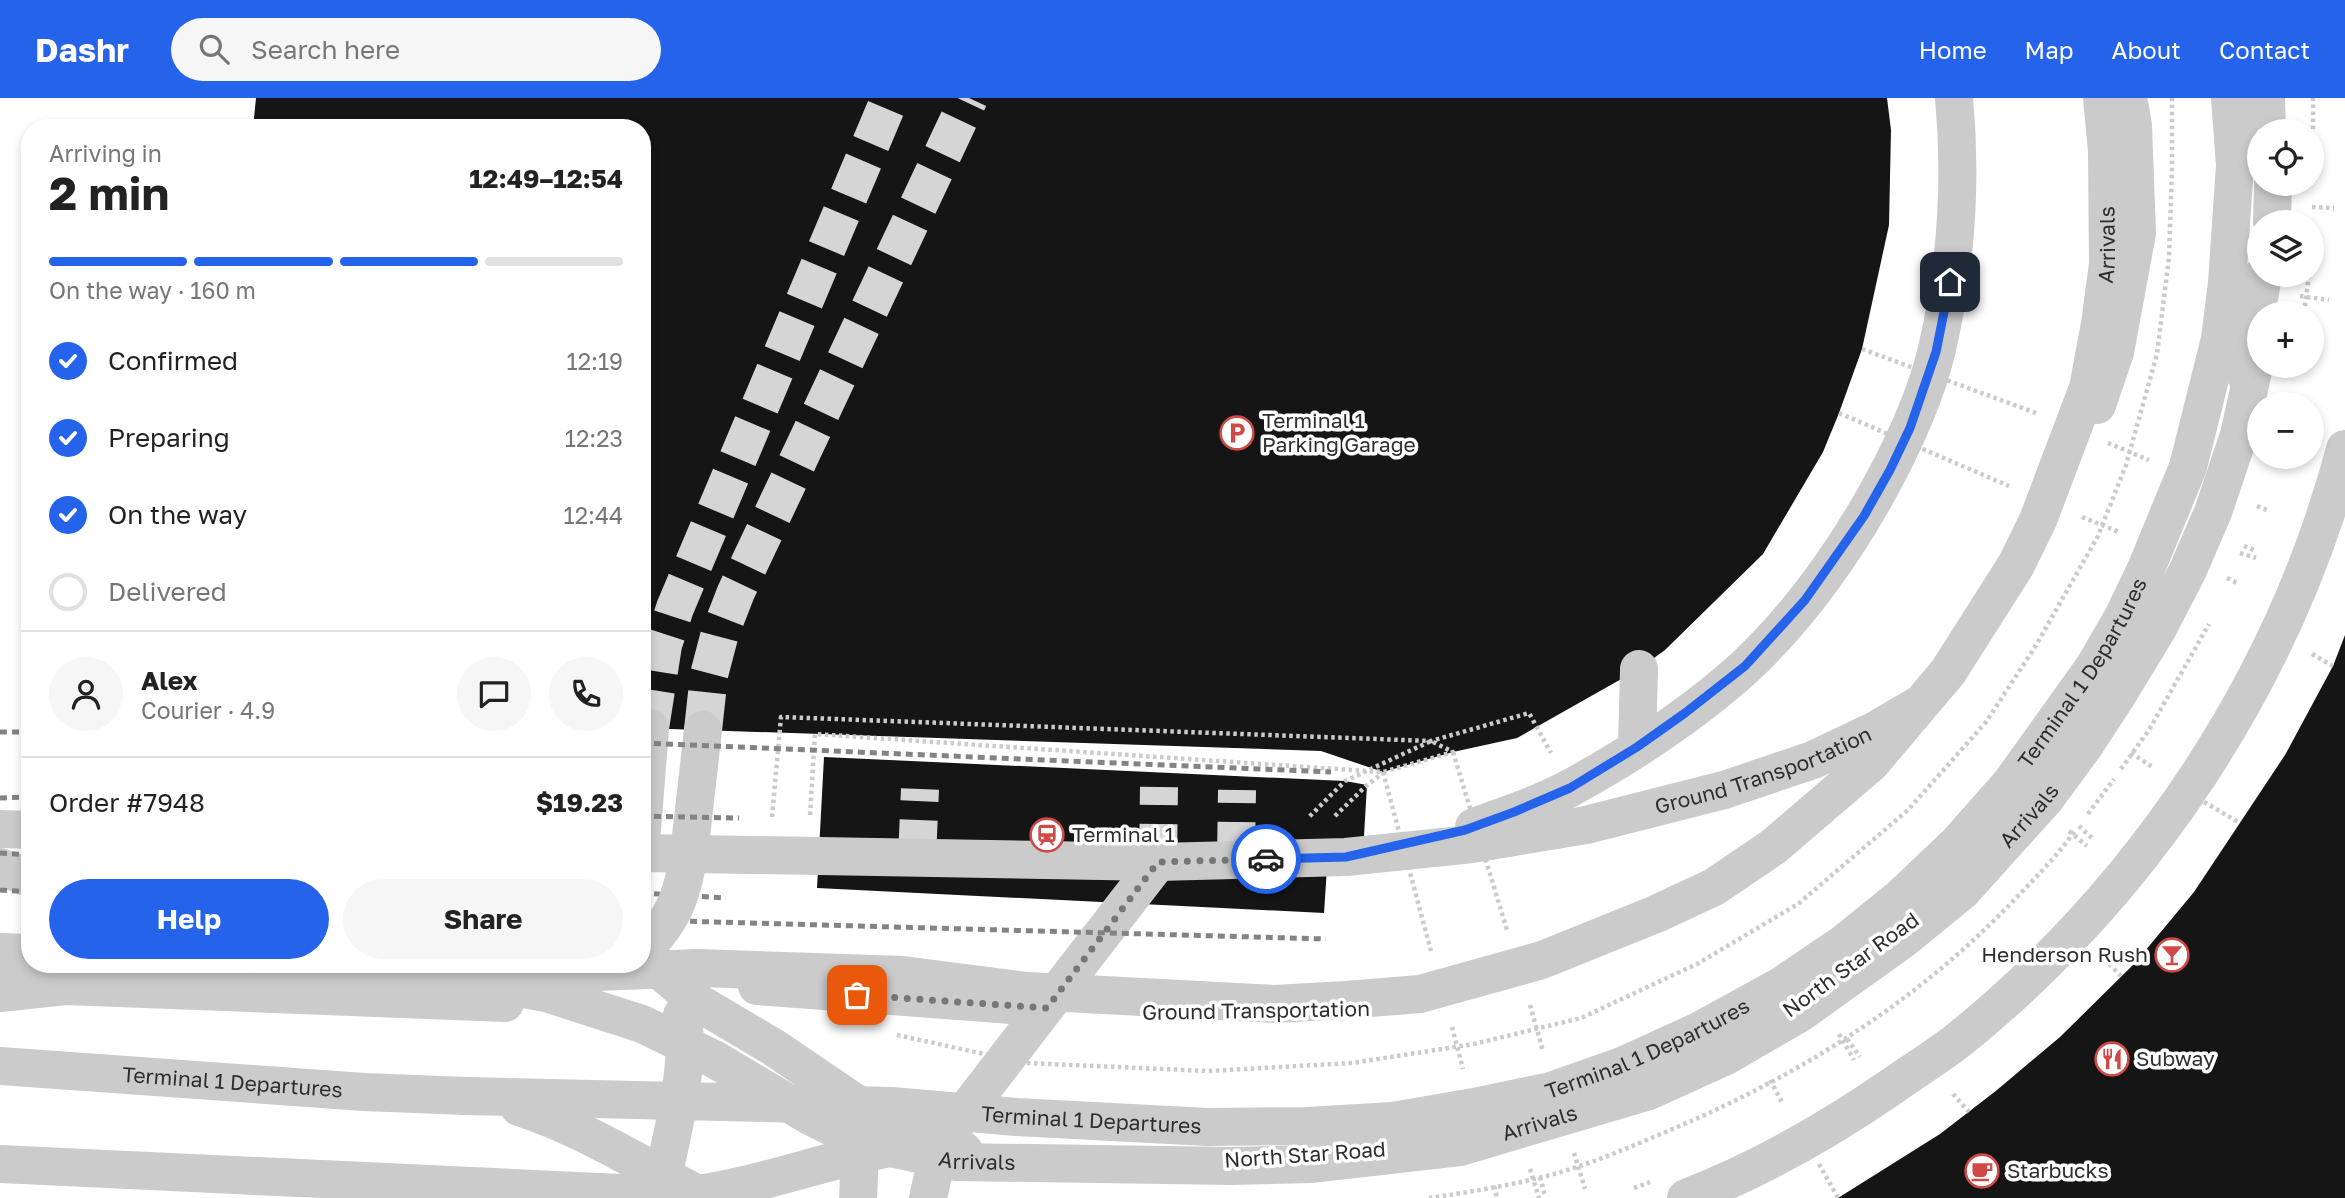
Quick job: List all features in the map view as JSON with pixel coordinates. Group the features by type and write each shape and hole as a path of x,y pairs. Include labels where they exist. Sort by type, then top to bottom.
{"street":[{"path":"1346,857 1465,830 1570,788 1637,747 1730,679 1777,633 1805,600 1838,556 1890,470 1910,428 1936,352 1954,259 1959,150 1954,98"},
{"name":"Arrivals","path":"651,970 698,968 903,975 1027,991 1275,1004 1420,994 1542,960 1611,934 1714,887 1773,847 1871,763 1948,673 2016,565 2039,520 2088,388 2100,324 2108,264 2107,151 2102,98"},
{"name":"Terminal 1 Departures","path":"0,1066 364,1092 892,1106 1016,1117 1208,1127 1307,1126 1393,1121 1551,1091 1622,1066 1701,1030 1781,986 1843,944 1900,898 1956,844 2011,783 2094,667 2123,617 2146,569 2188,467 2220,339 2227,283 2235,165 2230,98"},
{"path":"2266,98 2267,119"},
{"path":"2272,98 2273,119"},
{"name":"Ground Transportation","path":"651,961 830,993 1047,1008 1204,1016 1388,1010 1509,987 1566,968 1629,944 1715,900 1799,844 1879,769 1952,685 1992,629 2033,555 2074,471 2115,352 2137,233 2137,107"},
{"name":"North Star Road","path":"940,1144 985,1155 1251,1161 1405,1148 1462,1139 1596,1102 1663,1077 1734,1043 1794,1009 1922,915 1962,876 2046,783 2123,677 2161,612 2195,541 2215,489 2243,392 2261,287"},
{"name":"Arrivals","path":"462,978 546,993 642,1024 714,1059 846,1135 887,1148 956,1162 1231,1166 1310,1164 1460,1147 1649,1091 1726,1056 1791,1018 1892,948 1962,891 2045,799 2116,697 2158,628 2188,570 2213,512 2239,435 2252,378"},
{"path":"1686,1198 1714,1188 1798,1146 1861,1108 1954,1043 2013,993 2090,915 2155,837 2245,699 2269,653 2303,575 2345,449"},
{"path":"1637,747 1639,669"},
{"name":"Ground Transportation","path":"651,853 1158,862 1346,857 1472,844 1586,825 1724,790 1814,760 1876,730 1952,685"},
{"path":"651,954 653,940 672,913 685,883 703,730"},
{"path":"0,829 21,830"},
{"path":"928,1198 940,1144 1158,862"},
{"path":"0,867 21,875"},
{"path":"0,951 21,952"},
{"path":"651,962 697,1002 773,1047 857,1104 885,1120 940,1144"},
{"path":"651,963 683,1017 686,1038 684,1066 659,1195"},
{"path":"0,984 28,973"},
{"path":"378,973 462,978"},
{"name":"Arrivals","path":"462,978 580,973"},
{"path":"0,993 65,986 466,1003 523,1003 569,996 602,982 615,973"},
{"name":"Terminal 1 Departures","path":"466,1096 512,1105 557,1119 706,1198"},
{"path":"0,1164 574,1195 685,1196 773,1179 860,1153 902,1146 940,1144"},
{"path":"858,1198 860,1153"}],"path":[{"path":"897,1035 1026,1063 1209,1071 1352,1063 1474,1044 1581,1018 1697,964 1798,904 1908,810 1986,722 2035,648 2098,536 2126,465 2157,354 2169,257 2172,98"},
{"path":"2313,98 2313,119"},
{"path":"2313,196 2312,207 2334,208"},
{"path":"2291,287 2329,300"},
{"path":"2244,546 2256,551"},
{"path":"2309,652 2333,666"},
{"path":"1305,821 1345,781 1431,741 1529,713 1570,788"},
{"path":"772,822 781,717 1431,741 1453,752 1383,772 815,734 809,825"},
{"path":"2126,749 2154,768"},
{"path":"1367,785 1383,772"},
{"path":"2204,802 2239,823"},
{"path":"2060,824 2087,846"},
{"path":"2079,826 2093,839"},
{"path":"2103,958 2121,976"},
{"path":"1835,1028 1857,1059 1847,1039"},
{"path":"1768,1075 1783,1104"},
{"path":"1951,1091 1969,1112"},
{"path":"1819,1164 1838,1198"},
{"path":"1530,1167 1542,1197"},
{"path":"1540,1177 1542,1197"}],"building":[{"name":"Terminal 1 Parking Garage","path":"256,98 1887,98 1891,130 1889,225 1862,349 1839,413 1823,452 1763,554 1665,650 1639,669 1517,738 1453,752 1383,772 1321,751 651,728 651,119 254,119"},
{"path":"2345,635 2345,1198 1838,1198 1940,1134 1997,1090 2060,1037 2135,963 2194,892 2285,755 2333,666"},
{"path":"824,757 1345,781 1367,785 1362,870 1327,868 1324,913 817,888"}],"tunnel":[{"path":"651,722 663,645 675,608 890,98"},
{"path":"703,730 709,675 720,633 736,592 969,98"},
{"path":"1158,862 1159,787"},
{"path":"917,858 920,789"},
{"path":"1236,860 1237,790"}],"railway":[{"path":"0,732 21,732"},
{"path":"651,743 1331,772"},
{"path":"0,798 21,797"},
{"path":"651,816 739,818"},
{"path":"0,853 21,854"},
{"path":"0,890 21,891"},
{"path":"651,894 726,898"},
{"path":"651,920 1326,939"}],"way so far":[{"path":"857,995 1047,1008 1158,862 1266,859"}],"place":[{"name":"Terminal 1 Parking Garage","path":"1237,433"},
{"name":"Terminal 1","path":"1047,835"},
{"name":"Henderson Rush","path":"2172,955"},
{"name":"Subway","path":"2112,1059"},
{"name":"Starbucks","path":"1982,1171"}],"route":[{"path":"1266,859 1346,857 1465,830 1514,812 1570,788 1637,747 1745,666 1805,600 1838,556 1890,470 1910,428 1936,352 1950,282"}]}
